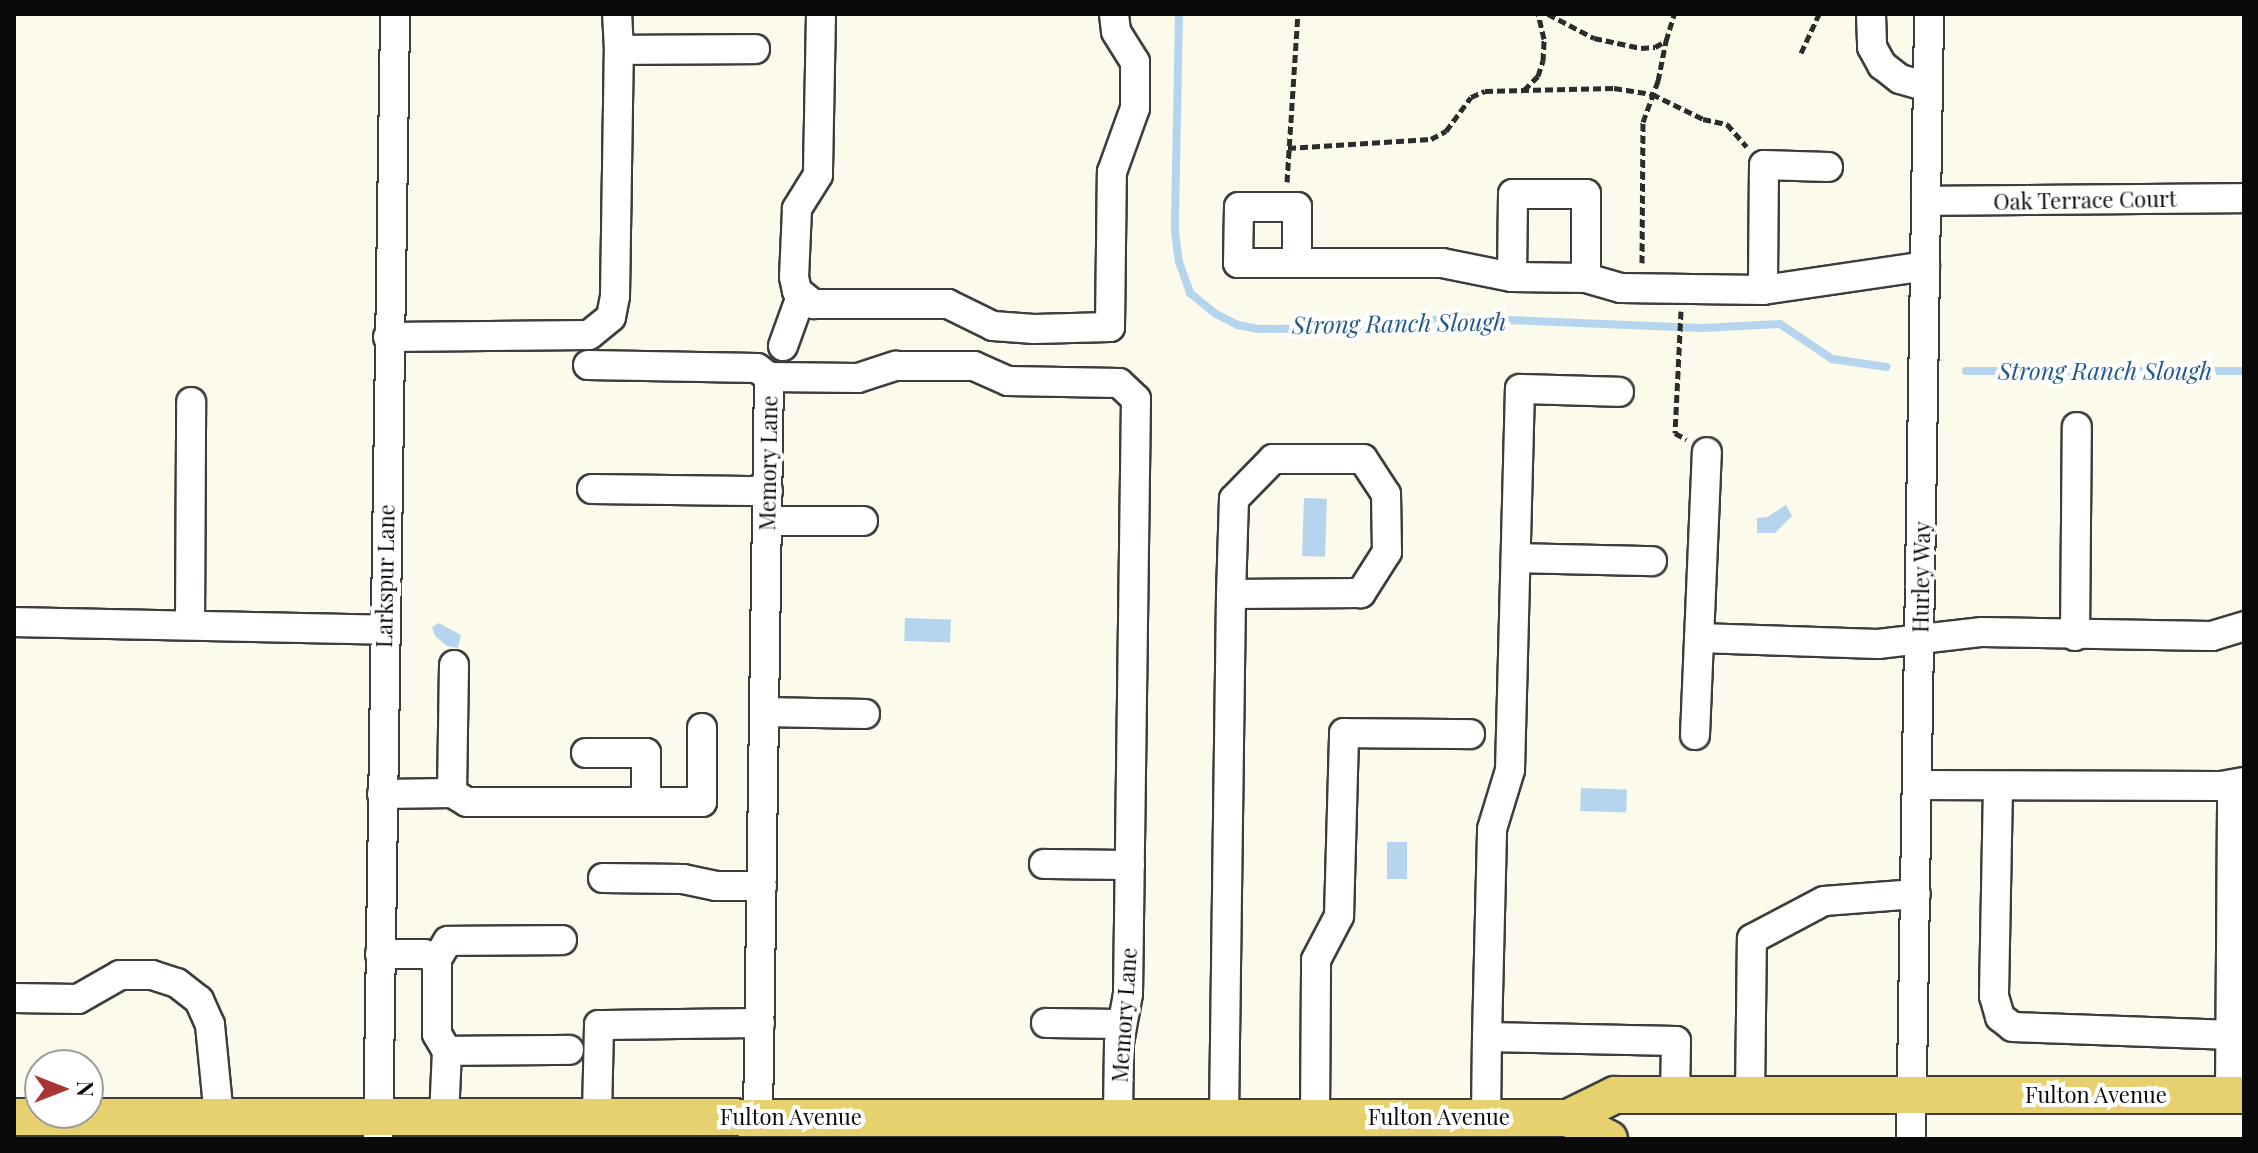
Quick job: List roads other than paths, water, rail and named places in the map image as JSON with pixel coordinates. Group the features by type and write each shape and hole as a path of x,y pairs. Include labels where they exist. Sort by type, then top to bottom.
{"main road":[{"name":"Fulton Avenue","path":"1568,1118 1615,1095 2237,1095"},
{"name":"Fulton Avenue","path":"104,1121 219,1117 377,1127 444,1116 491,1127 635,1125 758,1118 843,1128 1118,1117 1156,1128 1224,1116 1315,1116 1407,1128 1486,1117 1568,1118 1609,1139"}],"street":[{"name":"Larkspur Lane","path":"377,1127 395,14"},
{"path":"388,337 574,336 597,331 611,317 614,307 617,14"},
{"path":"821,14 818,175 796,215 794,277 801,296 813,304 948,304 1003,328 1110,327 1112,172 1135,108 1135,62 1118,36 1114,14"},
{"path":"1871,14 1872,47 1882,65 1900,79 1928,87"},
{"name":"Hurley Way","path":"1911,1139 1929,14"},
{"path":"619,50 755,49"},
{"path":"1763,290 1764,165 1828,167"},
{"path":"1512,277 1513,194 1586,194 1586,278"},
{"name":"Oak Terrace Court","path":"1926,201 2244,198"},
{"path":"1297,263 1297,207 1239,207 1238,263 1297,263 1442,263 1512,277 1586,278 1621,288 1763,290 1925,266"},
{"path":"783,346 801,296"},
{"path":"588,365 757,368 769,377"},
{"name":"Memory Lane","path":"758,1118 769,377 858,378 896,366 974,366 1008,381 1119,383 1136,399 1128,994 1122,1024 1118,1117"},
{"path":"1486,1117 1492,829 1510,770 1520,389 1619,392"},
{"path":"190,625 191,402"},
{"path":"2075,636 2077,427"},
{"path":"1695,735 1707,452"},
{"path":"1224,1116 1231,594 1234,499 1273,459 1363,459 1386,494 1387,552 1361,593 1231,594"},
{"path":"592,489 768,491"},
{"path":"768,521 863,521"},
{"path":"1516,558 1652,561"},
{"path":"14,622 384,630"},
{"path":"1699,638 1878,644 1982,632 2212,636 2244,626"},
{"path":"452,793 454,665"},
{"path":"765,712 865,714"},
{"path":"382,794 452,793 467,802 702,802 702,728"},
{"path":"1315,1116 1316,960 1339,916 1344,733 1470,734"},
{"path":"586,753 646,753 646,802"},
{"path":"1917,785 2238,784 2238,921 2232,1035 2237,1095"},
{"path":"1998,786 1994,996 2000,1017 2013,1027 2232,1035"},
{"path":"1044,864 1130,865"},
{"path":"603,878 683,879 716,886 762,886"},
{"path":"1750,1096 1752,939 1824,901 1916,894"},
{"path":"444,1116 447,1051 437,1034 437,959 448,941 562,940"},
{"path":"380,954 424,954 437,959"},
{"path":"14,998 78,999 120,975 152,975 177,983 199,1000 210,1025 219,1117"},
{"path":"635,1125 599,1025 760,1023"},
{"path":"1046,1023 1122,1024"},
{"path":"1487,1037 1676,1041 1675,1096"},
{"path":"447,1051 569,1050"}],"water":[{"path":"1304,498 1327,499 1325,557 1302,556"},
{"path":"1786,505 1792,516 1775,533 1757,533 1757,518 1767,517"},
{"path":"905,618 951,620 950,643 904,641"},
{"path":"439,623 461,635 458,648 447,646 435,636 432,627"},
{"path":"1581,788 1627,790 1626,813 1580,811"},
{"path":"1387,842 1407,842 1407,879 1387,879"}],"waterway":[{"name":"Strong Ranch Slough","path":"1179,14 1175,231 1179,262 1190,293 1216,314 1238,325 1259,329 1349,328 1455,318 1702,328 1780,324 1832,359 1886,367"},
{"name":"Strong Ranch Slough","path":"1966,371 2244,371"}]}
